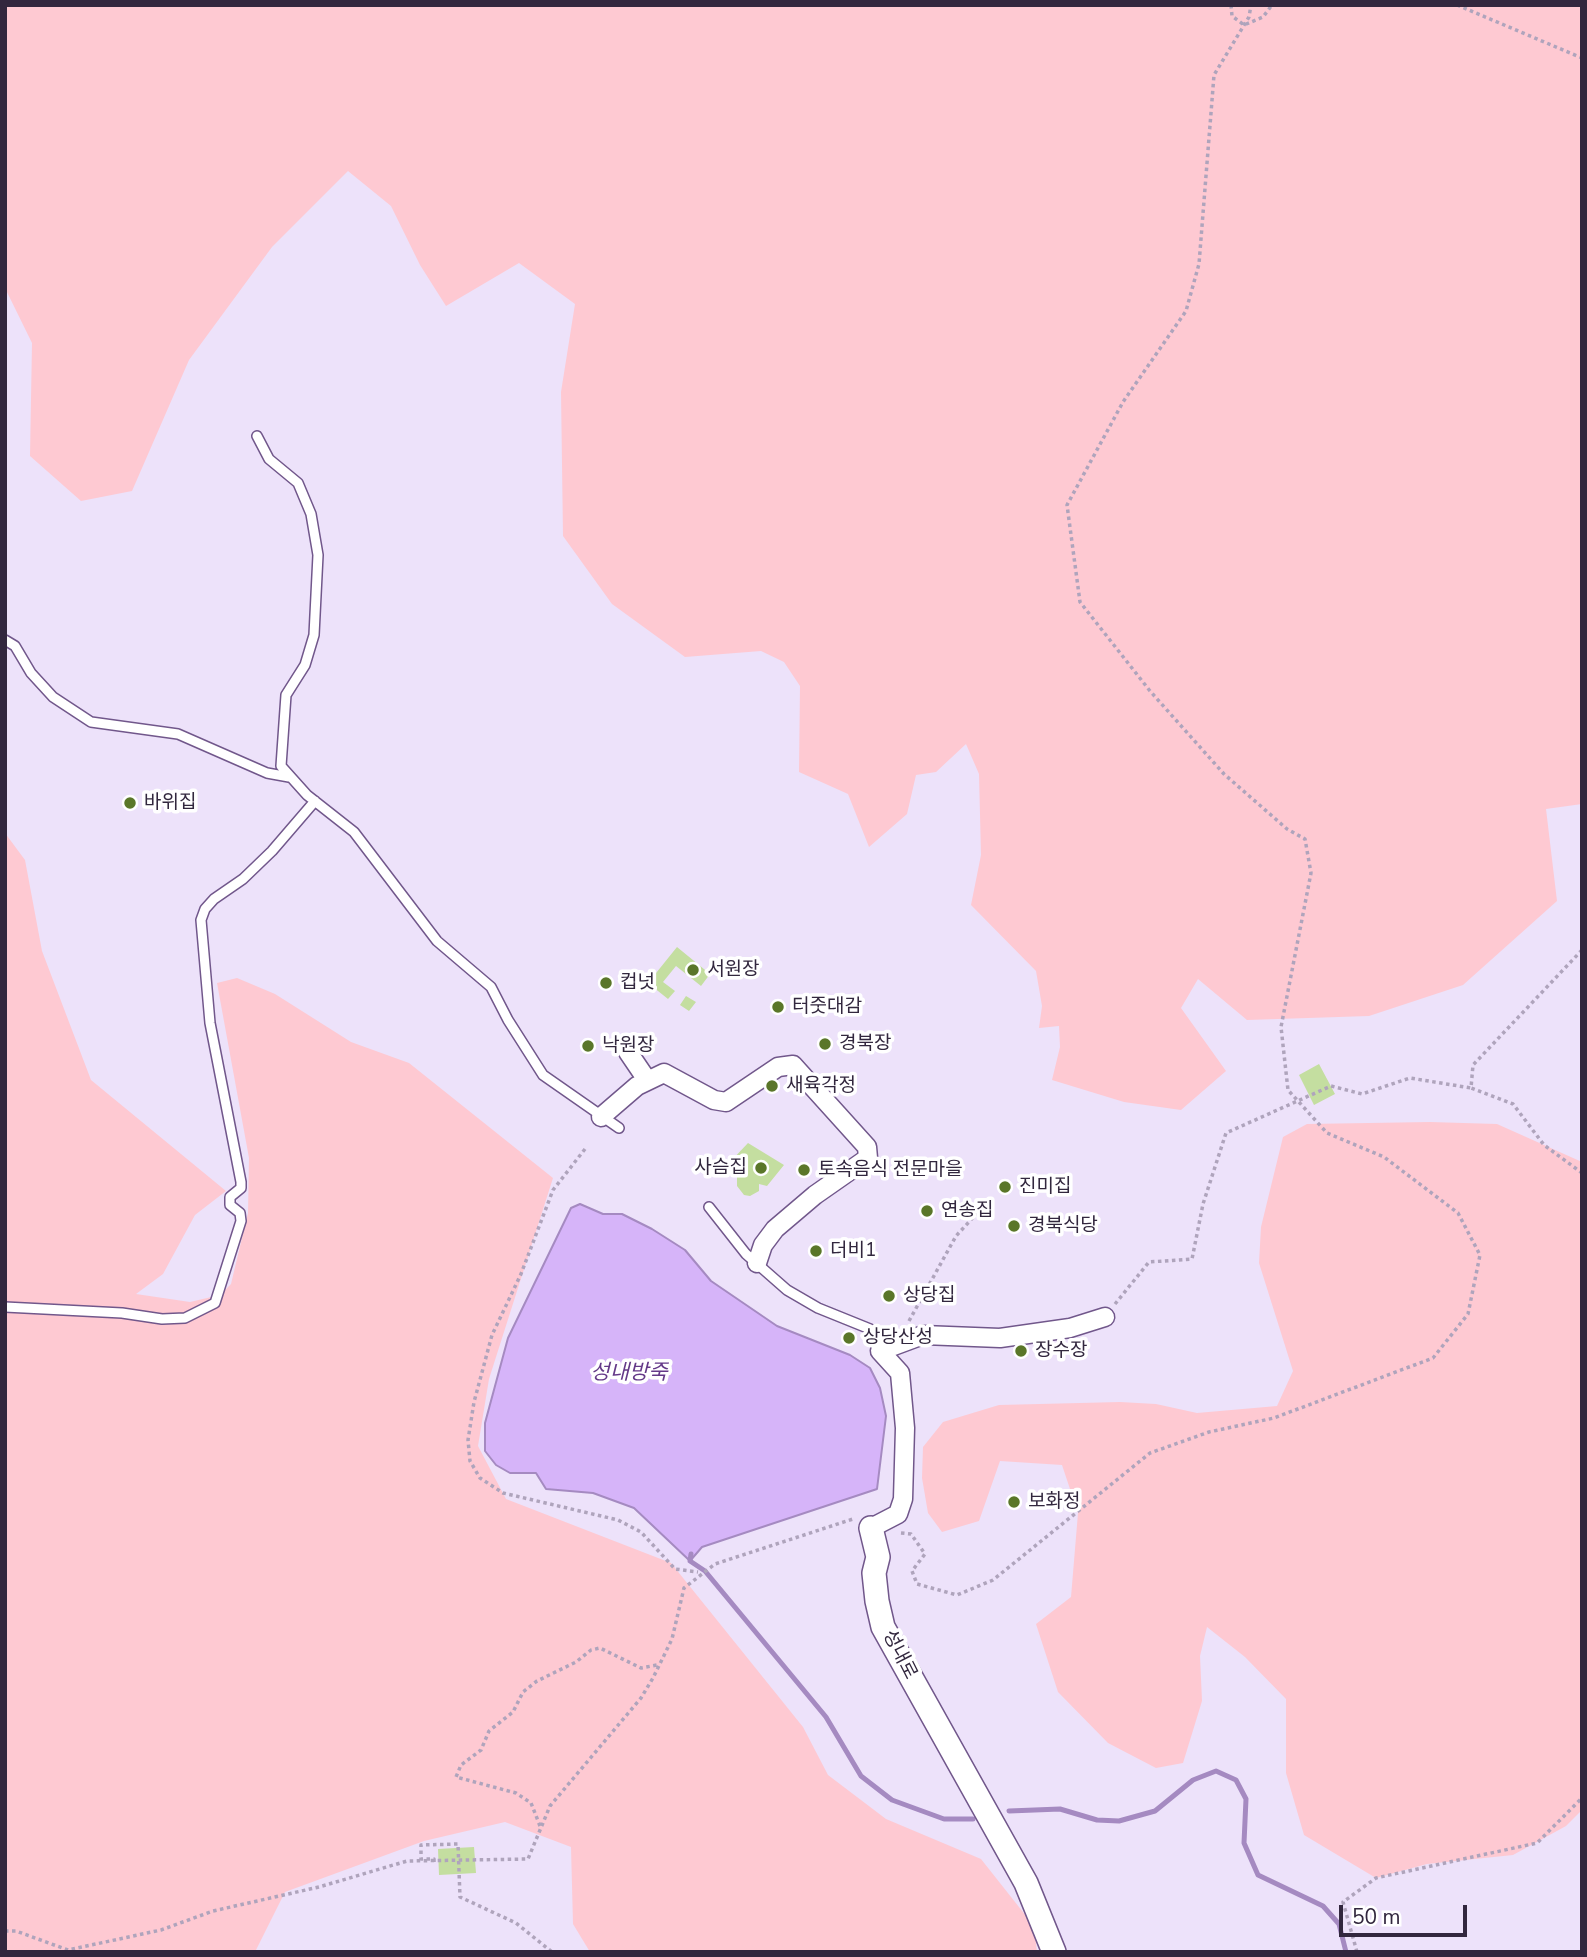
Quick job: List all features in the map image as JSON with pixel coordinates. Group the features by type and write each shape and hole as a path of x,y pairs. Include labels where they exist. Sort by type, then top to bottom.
{"street":[{"path":"628,1052 647,1080"},
{"path":"601,1117 623,1096 647,1080 664,1073 714,1100 726,1102 778,1067 793,1065 867,1147 868,1158 815,1195 775,1229 763,1245 757,1263"},
{"path":"863,1523 898,1514 903,1499 905,1428 900,1373 880,1351 923,1335 1000,1338 1070,1328 1105,1317"},
{"name":"성내로","path":"863,1523 878,1557 874,1573 883,1627 1026,1883 1054,1952"}],"lane":[{"path":"257,436 270,459 298,483 311,514 318,555 311,651 286,695 281,766 315,801 354,832 437,941 492,987 508,1020 543,1075 619,1128"},
{"path":"5,640 15,646 31,673 53,697 91,722 178,734 267,773 289,777"},
{"path":"5,1307 122,1313 162,1319 185,1318 215,1303 241,1221 240,1213 230,1205 230,1197 241,1188 241,1182 210,1023 201,920 205,909 214,899 243,879 272,851 315,801"},
{"path":"709,1207 746,1254 787,1290 886,1340 880,1351"}],"path":[{"path":"1231,5 1232,16 1244,25"},
{"path":"5,1931 16,1931 68,1950 161,1930 213,1911 319,1887 407,1861 528,1859 550,1805 641,1698 672,1639 684,1588 698,1574 715,1564 863,1523 911,1534 925,1554 912,1571 917,1584 957,1595 993,1580 1150,1453 1209,1432 1274,1418 1433,1358 1468,1314 1480,1255 1458,1213 1384,1157 1327,1133 1288,1090 1281,1027 1311,873 1305,839 1287,830 1224,774 1150,691 1080,602 1067,505 1123,402 1186,311 1199,264 1214,75 1244,25 1251,5"},
{"path":"1244,25 1263,17 1272,5"},
{"path":"1457,5 1582,58"},
{"path":"1471,1088 1473,1065 1582,950"},
{"path":"1105,1317 1149,1262 1192,1259 1203,1204 1226,1133 1331,1086 1362,1094 1410,1078 1471,1088 1513,1104 1544,1145 1582,1173"},
{"path":"586,1149 553,1189 521,1274 492,1335 474,1402 468,1440 470,1461 480,1478 503,1493 618,1520 641,1532 675,1569 698,1574"},
{"path":"905,1325 913,1317 956,1236 991,1198"},
{"path":"541,1828 531,1803 495,1785 456,1777 461,1765 481,1750 489,1731 513,1713 523,1692 537,1681 576,1662 591,1650 600,1648 641,1668 658,1665"},
{"path":"1357,1952 1343,1902 1376,1878 1537,1843 1582,1798"},
{"path":"435,1862 434,1859 421,1859 421,1845 458,1844 460,1896 516,1923 552,1952"}],"shaded area":[{"path":"5,5 1582,5 1582,804 1546,809 1557,901 1463,985 1369,1016 1247,1020 1198,979 1181,1008 1226,1071 1181,1110 1124,1102 1052,1080 1060,1047 1059,1026 1039,1028 1042,1006 1036,971 971,905 981,855 979,774 966,744 936,772 916,775 907,814 869,847 848,794 799,772 800,686 784,662 761,651 685,657 612,604 563,536 561,392 575,304 519,263 446,306 420,265 391,206 348,171 272,247 189,360 132,491 81,501 30,456 32,343 5,288"},
{"path":"5,833 25,860 42,951 91,1080 226,1191 195,1215 163,1274 136,1294 190,1302 220,1295 231,1284 248,1213 249,1158 217,983 237,978 275,994 351,1042 409,1063 553,1178 489,1379 478,1446 506,1499 671,1563 803,1727 828,1775 886,1819 981,1859 1034,1926 1037,1952 590,1952 573,1924 571,1847 505,1822 424,1841 285,1892 255,1952 5,1952"},
{"path":"1307,1124 1497,1124 1582,1162 1582,1810 1566,1826 1513,1855 1427,1864 1376,1878 1304,1835 1286,1773 1286,1699 1245,1657 1207,1627 1200,1656 1202,1701 1183,1763 1156,1768 1108,1743 1058,1692 1036,1624 1071,1597 1078,1513 1062,1465 1000,1461 979,1521 942,1532 928,1513 922,1478 923,1447 943,1422 999,1405 1120,1402 1156,1404 1197,1413 1277,1406 1293,1371 1259,1263 1261,1227 1283,1137"}],"water":[{"name":"성내방죽","path":"580,1204 603,1214 622,1214 652,1229 685,1250 711,1281 777,1326 850,1355 870,1368 880,1388 886,1416 877,1489 702,1547 690,1561 634,1508 593,1493 546,1489 536,1473 510,1473 496,1465 485,1451 485,1423 508,1338 571,1208"}],"building":[{"name":"서원장","path":"677,947 710,974 701,986 676,966 663,982 675,991 668,999 648,983"},
{"path":"686,996 696,1002 689,1011 680,1005"},
{"path":"1319,1064 1335,1094 1314,1105 1299,1075"},
{"name":"사슴집","path":"748,1143 784,1165 767,1186 759,1184 759,1191 750,1196 744,1195 737,1186 737,1176 743,1170 730,1162"},
{"path":"474,1847 476,1873 439,1875 438,1849"}],"waterway":[{"path":"691,1554 690,1561 705,1571 826,1717 861,1776 892,1800 944,1819 973,1819"},
{"path":"1009,1811 1060,1809 1097,1820 1119,1821 1155,1811 1193,1780 1216,1771 1236,1780 1246,1799 1244,1843 1258,1875 1323,1906 1339,1924 1346,1952"}],"place":[{"name":"바위집","path":"130,803"},
{"name":"서원장","path":"693,970"},
{"name":"컵넛","path":"606,983"},
{"name":"터줏대감","path":"778,1007"},
{"name":"경북장","path":"825,1044"},
{"name":"낙원장","path":"588,1046"},
{"name":"새육각정","path":"772,1086"},
{"name":"사슴집","path":"761,1168"},
{"name":"토속음식 전문마을","path":"804,1170"},
{"name":"진미집","path":"1005,1187"},
{"name":"연송집","path":"927,1211"},
{"name":"경북식당","path":"1014,1226"},
{"name":"더비1","path":"816,1251"},
{"name":"상당집","path":"889,1296"},
{"name":"상당산성","path":"849,1338"},
{"name":"장수장","path":"1021,1351"},
{"name":"보화정","path":"1014,1502"}]}
